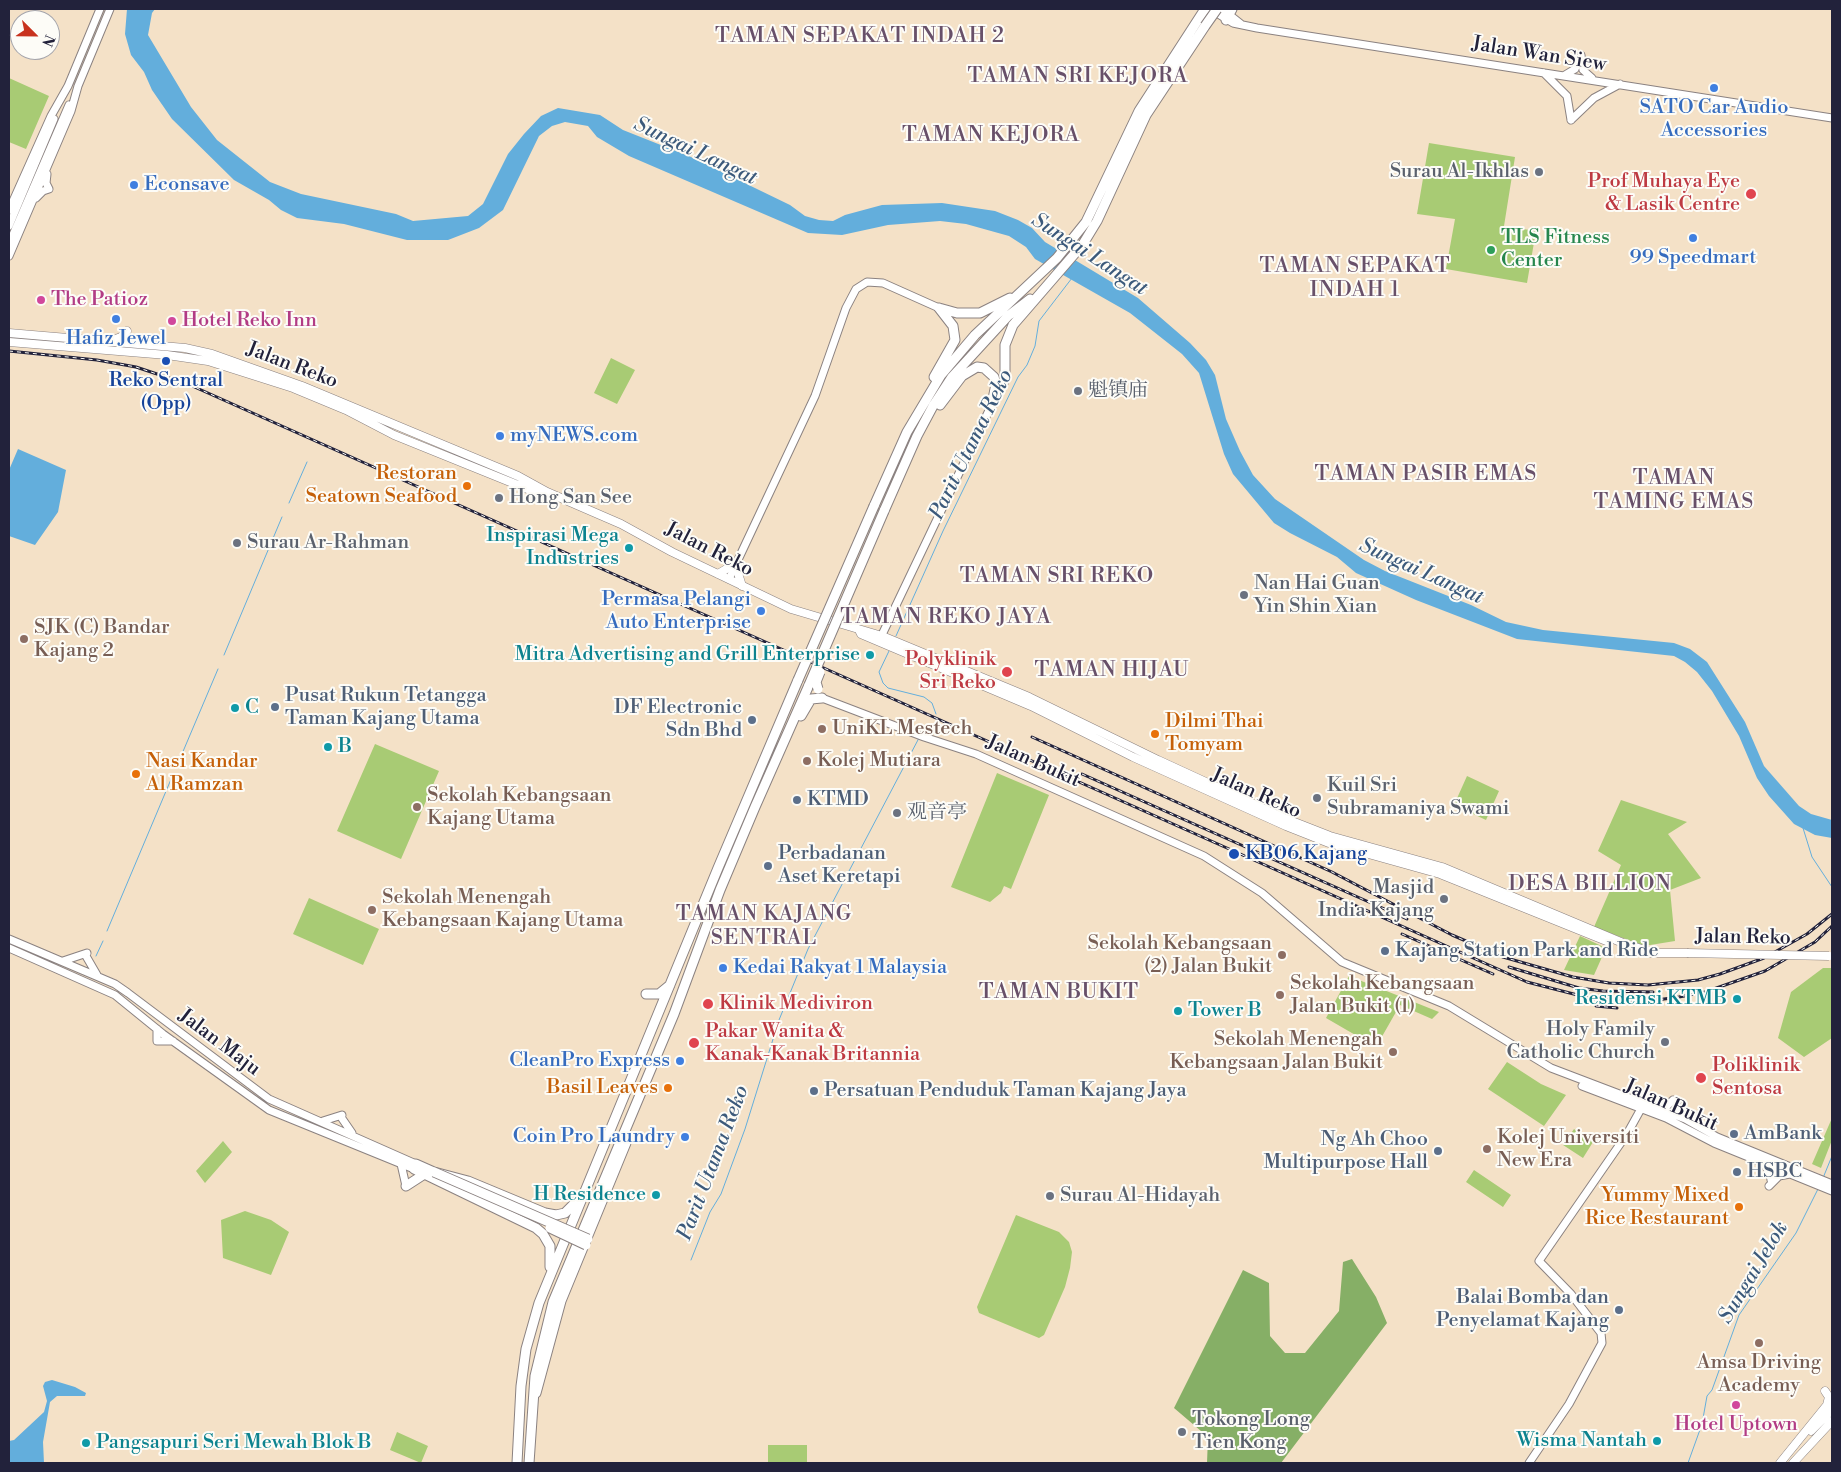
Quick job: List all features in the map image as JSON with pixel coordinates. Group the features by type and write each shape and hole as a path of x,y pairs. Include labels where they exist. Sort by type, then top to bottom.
{"highway":[{"path":"928,394 956,355 1057,258 1086,222 1146,98 1205,9"},
{"path":"992,404 1005,379 1006,345 1013,325 1066,265 1097,221 1146,115 1217,9"},
{"path":"528,1463 532,1405 540,1348 553,1302 651,1070 720,890 884,511 917,436 952,376 1008,316 1044,288"},
{"path":"939,308 957,313 980,312 1023,291"},
{"path":"517,1463 521,1386 526,1349 532,1324 548,1280 718,868 798,680 908,432 955,340 953,326 939,308"},
{"path":"917,436 968,370 977,367 991,372 996,384 992,404"},
{"path":"824,698 816,682 828,653 832,631"},
{"path":"782,745 794,729 808,702 814,697 824,698"},
{"path":"657,1019 656,1004 646,994 659,994 671,984"},
{"path":"532,1405 541,1382 562,1301 651,1081 651,1070"},
{"path":"415,1166 587,1242"},
{"path":"415,1166 423,1175 536,1228 543,1234 552,1253 548,1280"},
{"path":"406,1186 423,1175"},
{"path":"438,1175 468,1181 545,1214 556,1215 565,1213 572,1207 587,1186"}],"main road":[{"path":"112,341 129,331 134,339 142,344"},
{"name":"Jalan Reko","path":"12,332 142,344 212,354 302,386 518,476 547,492 621,524 742,586 804,614 880,638 1031,706 1133,757 1286,826 1329,843 1440,874 1625,948 1654,953 1832,956"},
{"name":"Jalan Reko","path":"9,342 136,352 208,361 293,388 346,410 394,435 535,492 547,492"},
{"path":"101,349 128,344 136,352"},
{"path":"446,438 448,445 454,449"},
{"path":"718,574 738,562"},
{"path":"738,562 737,570 742,586"},
{"path":"1780,1463 1827,1405 1829,1397 1825,1391"},
{"path":"1780,1463 1832,1410"},
{"path":"1794,1463 1831,1422"}],"street":[{"path":"9,210 51,116 68,86 100,9"},
{"path":"9,226 56,133 71,112 78,86 110,9"},
{"name":"Jalan Wan Siew","path":"1210,9 1227,13 1241,24 1257,28 1542,71 1832,118"},
{"path":"1564,75 1575,69 1581,55 1585,73 1595,80"},
{"path":"1542,71 1567,96 1571,120 1594,98 1620,84"},
{"path":"9,256 56,133 68,86"},
{"path":"9,244 56,133"},
{"path":"729,579 815,396 846,308 856,288 867,282 883,283 939,308"},
{"path":"880,638 992,404"},
{"name":"Jalan Bukit","path":"824,698 924,737 976,754 1204,856 1262,893 1342,962 1449,1006 1551,1068 1644,1107 1764,1163 1790,1174 1814,1180"},
{"name":"Jalan Maju","path":"9,939 99,977 128,992 253,1089 269,1099 354,1135 415,1166"},
{"name":"Jalan Maju","path":"9,948 94,984 115,995 173,1041 261,1105 401,1164 415,1166"},
{"path":"62,961 86,955 99,977"},
{"path":"62,971 80,969 94,984"},
{"path":"1662,1111 1675,1100 1678,1112 1685,1119"},
{"path":"1529,1463 1569,1404 1602,1343 1601,1333 1571,1294 1539,1261 1644,1107"},
{"name":"Jalan Bukit","path":"1644,1107 1685,1119 1717,1137 1830,1187"},
{"path":"320,1121 341,1116 354,1135"},
{"path":"317,1130 336,1128 344,1141"},
{"path":"1764,1163 1770,1173 1770,1183 1779,1176 1790,1174"},
{"path":"401,1164 406,1186"}],"green space":[{"path":"9,78 49,96 26,149 9,142"},
{"path":"1429,143 1515,157 1504,226 1536,231 1527,283 1446,269 1455,219 1417,214"},
{"path":"611,358 635,370 617,404 594,393"},
{"path":"375,744 439,771 401,859 337,831"},
{"path":"997,773 1049,795 1011,889 1004,886 1001,893 990,902 951,887"},
{"path":"1467,776 1499,791 1486,820 1454,805"},
{"path":"1621,800 1687,822 1668,834 1701,878 1670,890 1675,941 1644,946 1594,927 1621,865 1598,851"},
{"path":"309,898 379,929 363,965 293,934"},
{"path":"1580,936 1606,948 1594,975 1564,970"},
{"path":"1823,968 1832,968 1832,1038 1804,1057 1778,1038 1791,992"},
{"path":"1349,976 1439,1012 1432,1019 1400,1005 1376,1047 1326,1018"},
{"path":"1507,1062 1541,1084 1566,1095 1544,1126 1488,1089"},
{"path":"1832,1118 1832,1140 1821,1168 1812,1164"},
{"path":"1574,1129 1593,1142 1583,1158 1563,1145"},
{"path":"223,1141 232,1152 205,1183 196,1171"},
{"path":"1474,1170 1511,1195 1503,1207 1466,1182"},
{"path":"245,1211 271,1220 289,1232 271,1275 223,1258 221,1220"},
{"path":"1016,1215 1059,1232 1069,1242 1072,1252 1065,1287 1044,1335 1039,1338 979,1313 977,1307"},
{"path":"1352,1259 1376,1297 1387,1323 1281,1463 1207,1463 1208,1437 1174,1408 1243,1270 1269,1283 1270,1336 1285,1353 1305,1353 1339,1311 1343,1262"},
{"path":"397,1432 428,1446 421,1463 390,1450"},
{"path":"768,1445 807,1445 807,1463 768,1463"}],"water":[{"path":"127,9 155,9 152,13 148,35 191,107 217,140 270,182 301,194 396,214 413,221 468,216 483,204 508,154 524,134 541,116 558,108 600,115 623,130 691,157 790,205 805,216 819,220 833,221 845,215 882,205 942,203 995,211 1018,220 1032,228 1045,242 1138,298 1190,343 1206,360 1215,375 1226,419 1240,451 1253,475 1275,499 1364,560 1385,571 1471,605 1506,622 1543,630 1674,643 1690,649 1707,662 1745,722 1764,766 1799,806 1811,814 1832,820 1832,838 1815,835 1794,824 1769,796 1757,778 1739,736 1712,691 1697,672 1685,662 1674,656 1517,639 1416,600 1356,573 1337,557 1274,523 1233,474 1224,454 1199,373 1182,354 1130,313 1035,259 1026,247 1009,236 966,224 940,221 888,225 842,235 808,233 629,156 597,137 588,126 565,122 552,126 539,136 503,210 479,228 448,240 407,240 344,224 297,218 234,180 172,119 152,90 144,72 131,55 125,34"},
{"path":"18,449 66,470 58,512 35,545 9,536 9,470"},
{"path":"52,1380 75,1387 86,1393 85,1396 57,1396 50,1402 43,1442 44,1463 9,1463 9,1441 14,1440 44,1412 47,1401 43,1386 45,1382"}],"waterway":[{"name":"Parit Utama Reko","path":"896,636 943,531 1018,377 1027,365 1035,346 1039,321 1072,278"},
{"path":"289,503 307,462"},
{"path":"224,655 282,517"},
{"name":"Parit Utama Reko","path":"889,651 879,672 883,683 888,688 924,697 932,703 936,714"},
{"path":"176,768 218,669"},
{"name":"Parit Utama Reko","path":"923,733 930,726"},
{"name":"Parit Utama Reko","path":"691,1260 710,1212 721,1194 745,1129 779,1020 808,949 919,738"},
{"path":"107,931 172,777"},
{"name":"Sungai Jelok","path":"1803,828 1812,857 1832,887"},
{"path":"96,956 103,941"},
{"name":"Sungai Jelok","path":"1823,1178 1832,1156"},
{"name":"Sungai Jelok","path":"1688,1463 1702,1424 1707,1396 1712,1390 1739,1315 1796,1233 1818,1189"}],"railway":[{"path":"9,351 97,360 136,367 190,385 1527,982 1593,999 1649,1001 1679,997 1705,992 1765,971 1815,942 1832,926"},
{"path":"1032,737 1332,872 1452,935 1503,957 1573,977 1609,983 1648,985 1698,980 1764,958 1807,934 1832,914"},
{"path":"1082,774 1407,919"},
{"path":"1402,934 1493,974"},
{"path":"1509,967 1579,988 1603,991 1653,992"},
{"path":"1596,1006 1617,1008"}],"place":[{"name":"SATO Car Audio Accessories","path":"1714,88"},
{"name":"Surau Al-Ikhlas","path":"1539,172"},
{"name":"Econsave","path":"134,185"},
{"name":"Prof Muhaya Eye & Lasik Centre","path":"1751,194"},
{"name":"99 Speedmart","path":"1693,238"},
{"name":"TLS Fitness Center","path":"1491,250"},
{"name":"The Patioz","path":"41,300"},
{"name":"Hafiz Jewel","path":"116,319"},
{"name":"Hotel Reko Inn","path":"172,321"},
{"name":"Reko Sentral (Opp)","path":"166,361"},
{"name":"魁镇庙","path":"1078,391"},
{"name":"myNEWS.com","path":"500,436"},
{"name":"Restoran Seatown Seafood","path":"467,486"},
{"name":"Hong San See","path":"499,498"},
{"name":"Surau Ar-Rahman","path":"237,543"},
{"name":"Inspirasi Mega Industries","path":"629,548"},
{"name":"Nan Hai Guan Yin Shin Xian","path":"1244,595"},
{"name":"Permasa Pelangi Auto Enterprise","path":"761,611"},
{"name":"SJK (C) Bandar Kajang 2","path":"24,639"},
{"name":"Mitra Advertising and Grill Enterprise","path":"870,655"},
{"name":"Polyklinik Sri Reko","path":"1007,672"},
{"name":"Pusat Rukun Tetangga Taman Kajang Utama","path":"275,707"},
{"name":"C","path":"235,708"},
{"name":"DF Electronic Sdn Bhd","path":"752,720"},
{"name":"UniKL Mestech","path":"822,729"},
{"name":"Dilmi Thai Tomyam","path":"1155,734"},
{"name":"B","path":"328,747"},
{"name":"Kolej Mutiara","path":"807,761"},
{"name":"Nasi Kandar Al Ramzan","path":"136,774"},
{"name":"Kuil Sri Subramaniya Swami","path":"1317,798"},
{"name":"KTMD","path":"797,800"},
{"name":"Sekolah Kebangsaan Kajang Utama","path":"417,807"},
{"name":"观音亭","path":"897,813"},
{"name":"KB06 Kajang","path":"1234,854"},
{"name":"Perbadanan Aset Keretapi","path":"768,866"},
{"name":"Masjid India Kajang","path":"1444,899"},
{"name":"Sekolah Menengah Kebangsaan Kajang Utama","path":"372,910"},
{"name":"Kajang Station Park and Ride","path":"1385,951"},
{"name":"Sekolah Kebangsaan (2) Jalan Bukit","path":"1282,955"},
{"name":"Kedai Rakyat 1 Malaysia","path":"723,968"},
{"name":"Sekolah Kebangsaan Jalan Bukit (1)","path":"1280,995"},
{"name":"Residensi KTMB","path":"1737,999"},
{"name":"Klinik Mediviron","path":"708,1004"},
{"name":"Tower B","path":"1178,1011"},
{"name":"Holy Family Catholic Church","path":"1665,1042"},
{"name":"Pakar Wanita & Kanak-Kanak Britannia","path":"694,1043"},
{"name":"Sekolah Menengah Kebangsaan Jalan Bukit","path":"1393,1052"},
{"name":"CleanPro Express","path":"680,1061"},
{"name":"Poliklinik Sentosa","path":"1701,1078"},
{"name":"Basil Leaves","path":"668,1088"},
{"name":"Persatuan Penduduk Taman Kajang Jaya","path":"814,1091"},
{"name":"AmBank","path":"1734,1134"},
{"name":"Coin Pro Laundry","path":"685,1137"},
{"name":"Kolej Universiti New Era","path":"1487,1149"},
{"name":"Ng Ah Choo Multipurpose Hall","path":"1438,1151"},
{"name":"HSBC","path":"1737,1172"},
{"name":"H Residence","path":"656,1195"},
{"name":"Surau Al-Hidayah","path":"1050,1196"},
{"name":"Yummy Mixed Rice Restaurant","path":"1739,1207"},
{"name":"Balai Bomba dan Penyelamat Kajang","path":"1619,1310"},
{"name":"Amsa Driving Academy","path":"1759,1343"},
{"name":"Hotel Uptown","path":"1736,1405"},
{"name":"Tokong Long Tien Kong","path":"1182,1432"},
{"name":"Wisma Nantah","path":"1657,1441"},
{"name":"Pangsapuri Seri Mewah Blok B","path":"86,1443"}],"district":[{"name":"TAMAN SEPAKAT INDAH 2","path":"860,37"},
{"name":"TAMAN SRI KEJORA","path":"1078,77"},
{"name":"TAMAN KEJORA","path":"991,136"},
{"name":"TAMAN SEPAKAT INDAH 1","path":"1355,279"},
{"name":"TAMAN PASIR EMAS","path":"1426,475"},
{"name":"TAMAN TAMING EMAS","path":"1674,491"},
{"name":"TAMAN SRI REKO","path":"1057,577"},
{"name":"TAMAN REKO JAYA","path":"946,618"},
{"name":"TAMAN HIJAU","path":"1112,671"},
{"name":"DESA BILLION","path":"1590,885"},
{"name":"TAMAN KAJANG SENTRAL","path":"764,927"},
{"name":"TAMAN BUKIT","path":"1059,993"}],"water label":[{"name":"Sungai Langat","path":"695,152"},
{"name":"Sungai Langat","path":"1089,255"},
{"name":"Sungai Langat","path":"1421,572"}]}
